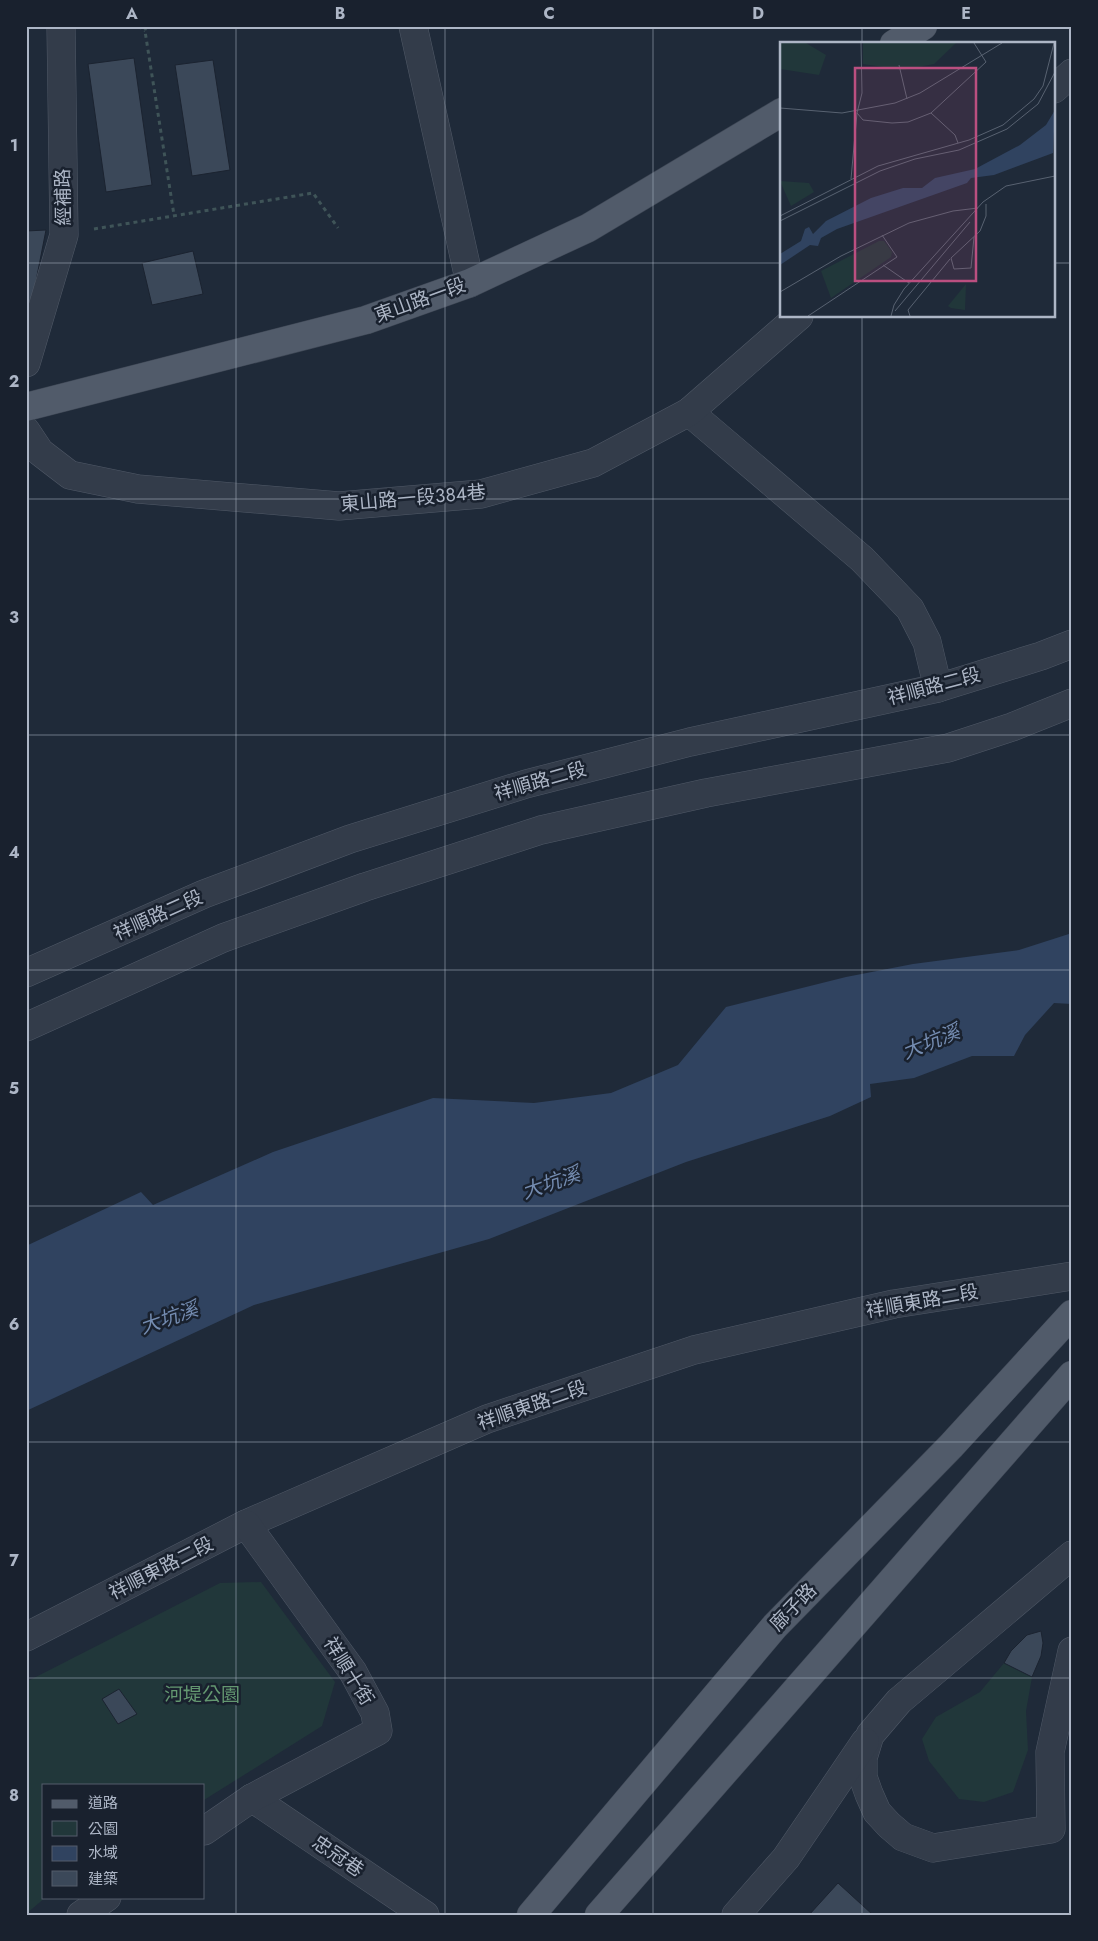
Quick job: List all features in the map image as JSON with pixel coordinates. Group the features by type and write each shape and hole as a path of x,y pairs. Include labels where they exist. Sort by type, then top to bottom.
{"main road":[{"path":"897,42 923,26"},
{"name":"東山路一段","path":"26,407 366,320 470,283 588,228 780,113"},
{"name":"廍子路","path":"531,1915 774,1626 951,1446 1072,1314"},
{"path":"599,1915 1072,1375"}],"street":[{"name":"經補路","path":"26,363 64,235 61,26"},
{"path":"413,26 470,283"},
{"path":"1056,86 1072,73"},
{"name":"東山路一段384巷","path":"26,431 40,452 70,475 138,489 339,506 481,494 593,463 689,412 797,318"},
{"path":"689,412 862,559 910,609 927,642 938,688"},
{"name":"祥順路二段","path":"26,973 213,891 350,839 526,784 690,742 938,688 1041,656 1072,644"},
{"path":"26,1027 224,938 365,886 541,830 706,793 948,748 1012,727 1072,703"},
{"name":"祥順東路二段","path":"26,1637 246,1524 486,1419 694,1350 894,1304 1072,1276"},
{"name":"祥順十街","path":"205,1830 252,1798 378,1730 375,1713 353,1672 246,1524"},
{"path":"736,1915 786,1858 870,1735 899,1700 1072,1555"},
{"path":"870,1735 863,1758 863,1777 878,1812 889,1825 904,1837 933,1848 1051,1829 1050,1752 1072,1651"},
{"name":"忠冠巷","path":"252,1798 425,1915"},
{"path":"81,1915 106,1898"}],"path":[{"path":"138,26 145,32"},
{"path":"146,26 145,32 174,215"},
{"path":"64,235 313,193 338,228"}],"green space":[{"name":"河堤公園","path":"261,1582 335,1682 322,1726 205,1799 205,1784 42,1784 42,1898 45,1898 26,1914 26,1682 220,1583"},
{"path":"1004,1663 1032,1677 1026,1711 1028,1750 1013,1792 984,1802 959,1799 929,1761 922,1739 936,1717 980,1692"}],"water":[{"name":"大坑溪","path":"1072,933 1072,1004 1054,1003 1025,1035 1014,1056 972,1056 914,1078 870,1084 871,1097 830,1116 686,1162 489,1239 254,1305 26,1411 26,1246 141,1192 153,1205 273,1152 433,1098 534,1103 611,1093 678,1065 726,1007 846,977 913,964 1019,950"}],"building":[{"path":"134,58 152,185 106,192 88,64"},
{"path":"213,60 230,170 192,176 175,65"},
{"path":"46,230 26,332 26,231"},
{"path":"193,251 203,294 152,305 142,263"},
{"path":"1041,1631 1043,1643 1041,1656 1032,1677 1004,1663 1011,1651 1027,1635"},
{"path":"119,1689 137,1714 118,1724 102,1699"},
{"path":"838,1883 873,1915 809,1915"}]}
